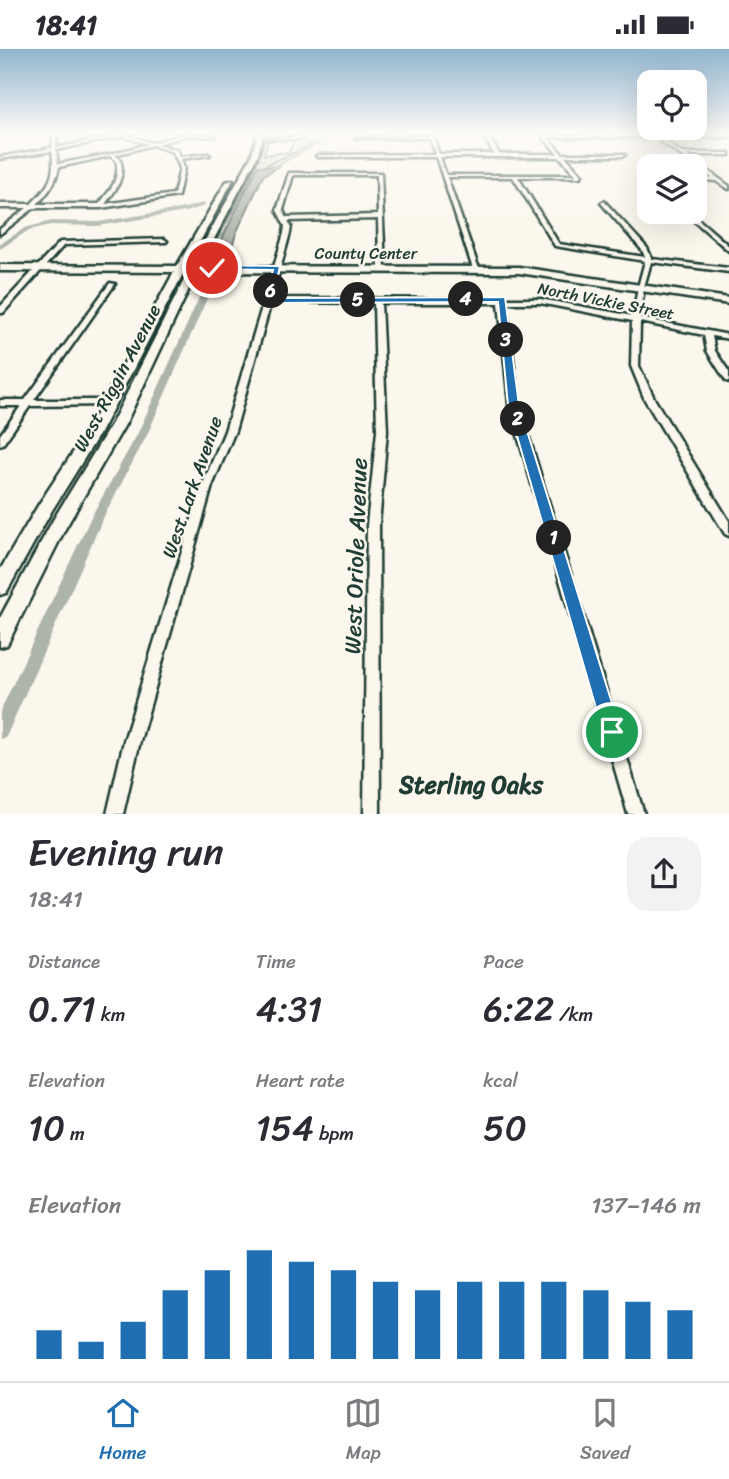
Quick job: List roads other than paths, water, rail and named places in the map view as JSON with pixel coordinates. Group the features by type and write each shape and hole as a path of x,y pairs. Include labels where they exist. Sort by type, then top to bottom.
{"main road":[{"name":"West Riggin Avenue","path":"0,587 110,403 238,169"},
{"name":"West Riggin Avenue","path":"0,638 71,505 123,416 211,236 248,169"},
{"name":"County Center","path":"0,268 476,269 564,275 729,301"},
{"path":"71,505 73,483 112,417 114,409 110,403"}],"street":[{"path":"0,232 50,187 55,169"},
{"path":"101,206 114,187 121,169"},
{"path":"0,206 101,206 176,195 181,169"},
{"path":"443,169 476,269"},
{"path":"446,176 580,176 573,169"},
{"path":"707,173 729,188"},
{"name":"West Lark Avenue","path":"116,814 132,741 207,486 230,431 288,229 280,210 291,174 379,174 380,217"},
{"path":"515,176 557,245 729,269"},
{"path":"707,180 729,182"},
{"path":"604,203 645,249 649,259 636,320 635,366 650,400 729,531"},
{"path":"284,219 380,217 382,269"},
{"path":"701,224 729,249"},
{"path":"0,311 62,243 164,241"},
{"path":"0,442 112,284"},
{"path":"502,299 514,405 636,814"},
{"name":"North Vickie Street","path":"268,300 502,299 562,305 729,337"},
{"name":"West Oriole Avenue","path":"372,814 373,524 382,431 377,300"},
{"path":"708,334 711,351 729,379"},
{"path":"0,403 110,403"}],"waterway":[{"path":"261,173 269,169"},
{"path":"0,247 27,229 51,223 98,224 203,205"},
{"path":"0,731 97,517 142,435 211,280"}],"district":[{"name":"Sterling Oaks","path":"471,785"}]}
